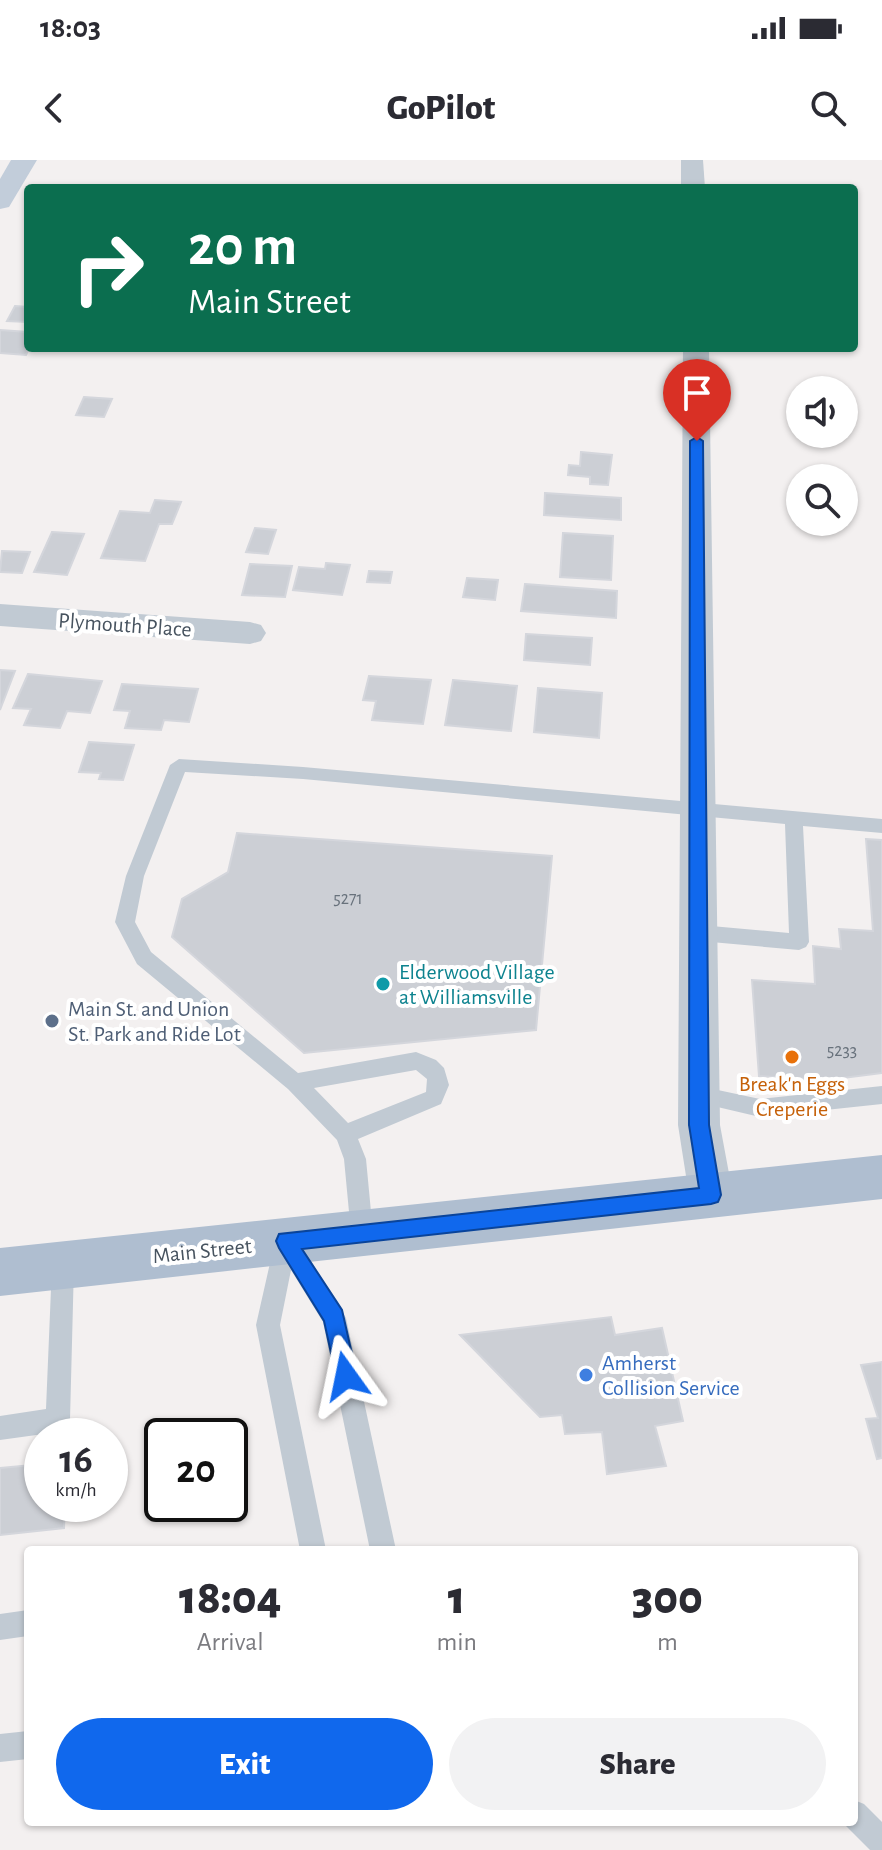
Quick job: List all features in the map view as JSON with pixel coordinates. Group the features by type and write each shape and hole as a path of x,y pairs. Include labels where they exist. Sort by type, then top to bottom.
{"main road":[{"path":"0,201 24,160"},
{"name":"Main Street","path":"0,1272 882,1177"}],"street":[{"path":"692,160 693,184"},
{"path":"696,352 699,1125 711,1195"},
{"name":"Plymouth Place","path":"0,615 250,633"}],"lane":[{"path":"362,1233 355,1159 345,1134 295,1083 144,958 125,922 135,876 179,765 303,773 700,812 882,826"},
{"path":"700,933 799,942 794,819"},
{"path":"295,1083 416,1061 428,1065 438,1074 440,1087 434,1098 345,1134"},
{"path":"699,1095 760,1108 882,1095"},
{"path":"286,1241 268,1325 312,1546"},
{"path":"286,1241 334,1318 382,1546"},
{"path":"0,1428 58,1420 63,1265"},
{"path":"0,1627 24,1624"},
{"path":"0,1748 24,1745"},
{"path":"858,1818 882,1842"}],"building":[{"path":"15,306 24,307 24,322 7,321"},
{"path":"0,330 24,332 26,355 0,353"},
{"path":"84,397 112,399 104,417 76,415"},
{"path":"581,452 612,455 608,485 590,484 590,477 568,475 569,465 580,466"},
{"path":"545,493 621,498 621,520 544,515"},
{"path":"155,500 181,502 172,524 159,524 145,561 101,558 120,511 150,513"},
{"path":"255,528 276,530 268,554 246,552"},
{"path":"52,532 84,534 67,575 34,572"},
{"path":"563,533 613,536 611,580 560,577"},
{"path":"2,551 30,552 22,573 0,572"},
{"path":"326,563 350,565 342,595 293,590 299,567 325,569"},
{"path":"250,564 292,566 285,597 242,595"},
{"path":"369,571 392,572 390,583 367,582"},
{"path":"467,578 498,580 495,600 463,597"},
{"path":"525,584 617,591 616,618 521,611"},
{"path":"526,634 592,638 590,665 524,660"},
{"path":"0,670 15,671 0,710"},
{"path":"28,674 102,681 90,713 67,711 60,728 24,725 31,709 13,708"},
{"path":"369,676 431,680 423,724 372,720 376,701 363,700"},
{"path":"453,680 517,686 511,731 445,725"},
{"path":"122,684 198,689 189,722 164,720 161,730 125,728 130,711 114,710"},
{"path":"538,688 602,693 599,738 534,732"},
{"path":"89,742 134,745 123,780 99,779 101,773 79,772"},
{"name":"Elderwood Village at Williamsville","path":"237,833 552,856 536,1030 304,1053 172,937 182,899 228,872"},
{"path":"866,839 882,840 882,1073 827,1080 759,1076 752,980 815,984 813,946 841,949 839,929 873,931"},
{"name":"Amherst Collision Service","path":"611,1317 615,1335 662,1328 683,1421 655,1426 666,1466 607,1474 602,1432 565,1434 562,1415 540,1417 460,1335"},
{"path":"882,1362 882,1458 877,1459 866,1419 878,1418 861,1365"},
{"path":"24,1466 24,1522 64,1522 64,1528 0,1535 0,1468"}],"place":[{"name":"Elderwood Village at Williamsville","path":"383,984"},
{"name":"Main St. and Union St. Park and Ride Lot","path":"52,1021"},
{"name":"Break'n Eggs Creperie","path":"792,1057"},
{"name":"Amherst Collision Service","path":"586,1375"}],"route":[{"path":"346,1376 334,1318 286,1241 711,1195 699,1125 697,441"}]}
